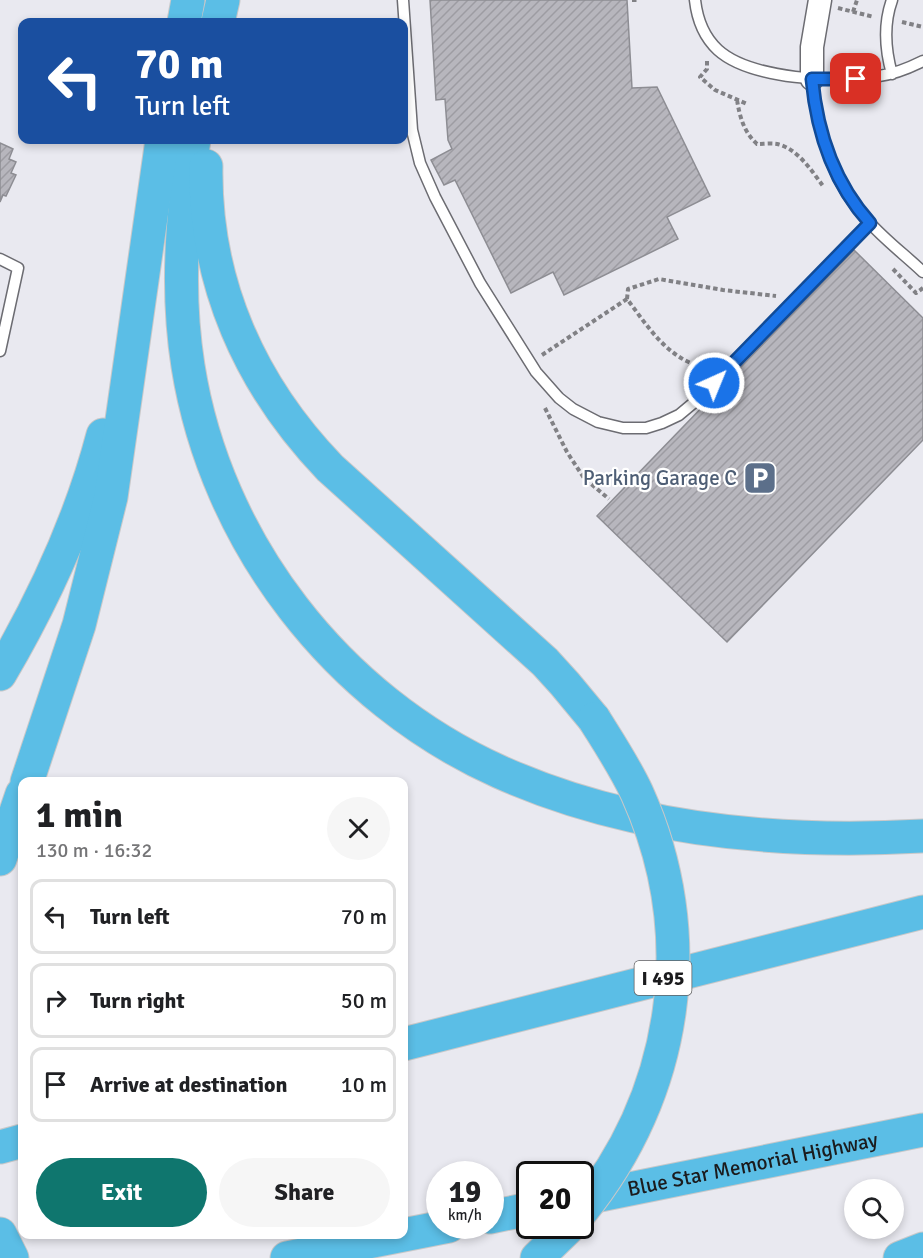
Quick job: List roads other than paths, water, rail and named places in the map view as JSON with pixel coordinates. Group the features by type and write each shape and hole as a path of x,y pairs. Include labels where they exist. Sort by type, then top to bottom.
{"highway":[{"path":"185,18 188,0"},
{"path":"220,18 224,0"},
{"path":"29,777 73,646 104,530 117,466 161,144"},
{"path":"193,144 184,215 181,293 189,368 206,439 228,499 266,570 307,626 351,673 410,721 465,755 536,787 616,812 667,823 760,835 852,838 923,836"},
{"path":"207,144 207,203 214,258 236,327 267,389 295,428 330,468 532,651 565,684 594,719 630,779 645,812 657,848 669,906 673,968 667,1031 650,1095 641,1117 624,1149 594,1193"},
{"path":"0,674 48,582 88,488 117,380 150,223"},
{"path":"0,859 18,806"},
{"name":"I 495","path":"408,1043 923,912"},
{"name":"Blue Star Memorial Highway","path":"594,1196 923,1131"},
{"path":"0,1147 18,1142"},
{"path":"408,1234 426,1231"},
{"path":"0,1234 12,1258"},
{"path":"287,1258 383,1239"},
{"path":"537,1258 557,1239"},
{"path":"900,1258 923,1249"}],"street":[{"path":"812,79 812,47 820,1"}],"lane":[{"path":"404,0 405,18"},
{"path":"695,0 704,30 713,44 724,54 753,68 812,79 856,79 892,74 923,61"},
{"path":"892,0 887,19 886,48 892,74"},
{"path":"408,61 413,138 420,163 476,277 530,363 552,390 573,409 606,425 630,429 654,426 679,415 725,372 870,223"},
{"path":"812,79 816,111 829,157 844,189 870,223 923,272"},
{"path":"0,259 18,268 0,351"}],"place":[{"name":"Parking Garage C","path":"760,478"}]}
